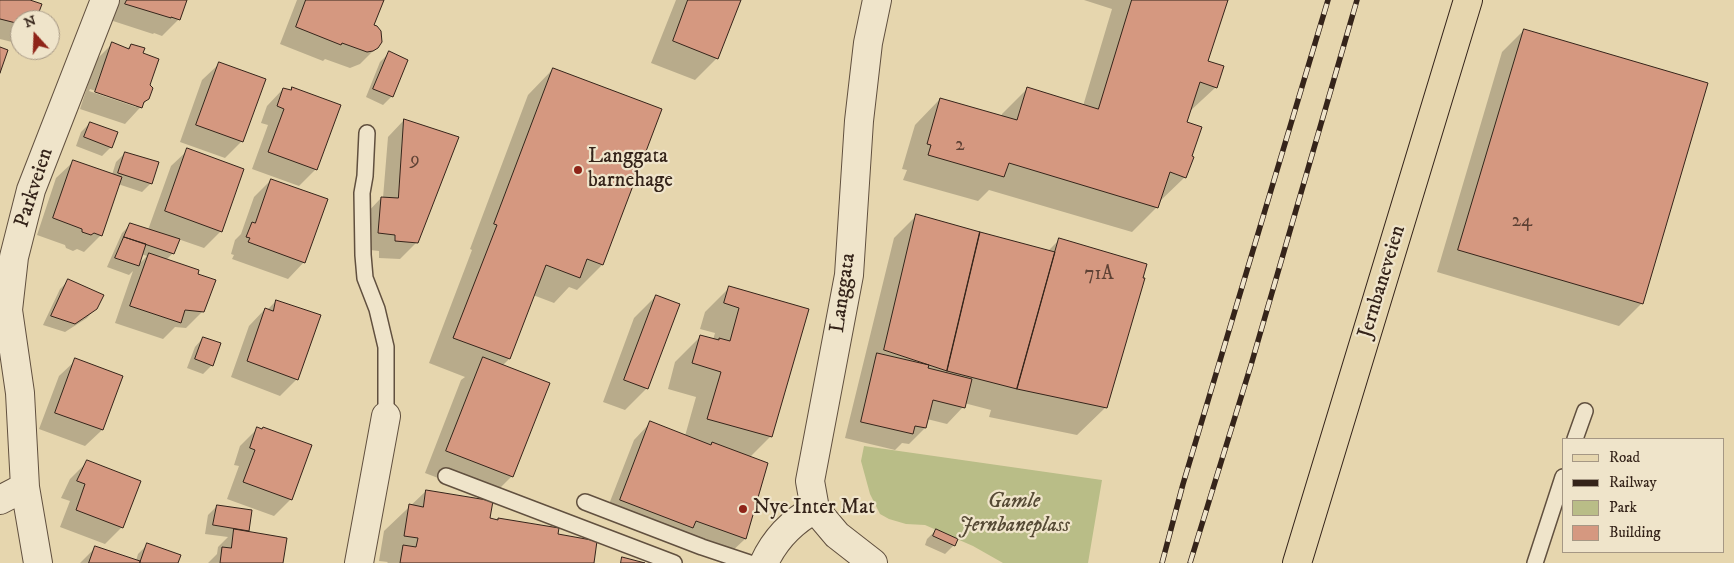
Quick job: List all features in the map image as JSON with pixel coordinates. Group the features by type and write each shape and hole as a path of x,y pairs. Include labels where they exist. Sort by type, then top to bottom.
{"main road":[{"name":"Jernbaneveien","path":"1297,563 1468,0"}],"street":[{"name":"Parkveien","path":"38,563 25,487 20,393 8,310 14,257 31,190 105,0"},
{"name":"Langgata","path":"815,509 810,481 849,275 859,121 868,43 877,0"},
{"path":"359,563 386,416"},
{"path":"0,500 25,487"},
{"path":"764,563 770,549 779,538 799,517 815,509 837,535 872,563"}],"lane":[{"path":"367,133 365,176 362,192 363,255 365,278 377,309 386,347 386,416"},
{"path":"1575,438 1585,411"},
{"path":"446,476 674,563"},
{"path":"1535,563 1562,480"},
{"path":"585,502 702,547 750,563"}],"green space":[{"name":"Gamle Jernbaneplass","path":"864,446 1102,480 1088,563 1003,563 973,546 925,525 906,524 889,519 880,514 870,494 861,461"}],"building":[{"path":"0,0 30,0 42,4 40,10 10,10 10,22 0,19"},
{"path":"127,0 187,0 180,20 125,4"},
{"path":"306,0 384,0 374,25 381,31 382,42 378,48 367,52 342,43 341,45 296,27"},
{"path":"688,0 741,0 718,59 673,41"},
{"path":"1132,0 1228,0 1208,61 1224,66 1217,88 1200,82 1187,122 1202,127 1192,156 1194,157 1186,178 1170,172 1158,208 1009,163 1004,177 928,155 931,145 927,144 940,98 1017,120 1027,87 1098,109"},
{"path":"1524,29 1708,83 1643,304 1458,250"},
{"path":"112,42 129,49 131,44 145,48 143,53 159,59 150,85 153,88 149,99 144,102 142,108 95,92"},
{"path":"0,47 8,50 0,73"},
{"path":"389,51 408,60 393,97 373,89"},
{"path":"219,62 266,79 243,142 196,125"},
{"path":"553,68 662,109 603,265 587,259 580,278 546,265 510,359 453,338 497,225 494,224"},
{"path":"292,87 341,105 317,170 268,152 284,109 277,106 283,88 291,90"},
{"path":"404,119 459,137 418,243 395,241 395,235 378,233 381,197 398,198"},
{"path":"90,122 118,132 112,148 84,137"},
{"path":"187,148 244,169 222,232 165,211"},
{"path":"125,152 159,162 152,184 118,173"},
{"path":"73,160 122,177 102,236 82,232 82,229 53,218"},
{"path":"271,179 328,199 305,263 248,242 250,238 246,237 252,222 255,223"},
{"path":"916,214 980,232 947,371 884,350"},
{"path":"130,223 180,239 174,254 124,237"},
{"path":"980,232 1055,252 1017,389 947,371"},
{"path":"124,237 146,244 139,266 115,258"},
{"path":"1059,238 1147,264 1143,278 1145,278 1107,408 1017,389"},
{"path":"149,253 199,270 198,274 216,280 204,312 185,310 181,323 130,306"},
{"path":"68,279 104,295 97,309 75,324 51,316"},
{"path":"729,286 809,309 772,437 707,419 721,372 692,363 700,335 730,341 739,308 724,303"},
{"path":"656,295 680,304 648,389 624,380"},
{"path":"276,300 321,315 298,380 247,361 265,308 273,311"},
{"path":"203,337 221,343 213,366 195,359"},
{"path":"877,353 929,365 928,368 972,379 965,408 933,400 926,428 915,426 913,434 861,422"},
{"path":"483,357 550,383 513,477 446,451"},
{"path":"75,358 123,376 103,430 55,413"},
{"path":"650,421 711,445 712,442 768,463 746,539 696,521 693,528 620,500"},
{"path":"257,427 262,429 263,427 312,445 292,500 243,482 255,450 250,448"},
{"path":"87,460 141,481 123,528 76,510 85,484 77,481"},
{"path":"426,490 493,501 490,518 559,528 558,534 597,541 594,563 400,563 403,545 416,547 418,538 404,536 409,504 423,507"},
{"path":"217,505 252,510 249,531 213,525"},
{"path":"234,529 287,538 283,563 220,563 222,547 231,548"},
{"path":"936,529 958,539 955,546 933,536"},
{"path":"147,543 181,555 178,563 140,563"},
{"path":"95,546 140,561 140,563 89,563"},
{"path":"622,557 645,563 621,563"}],"railway":[{"path":"1162,563 1183,484 1328,0"},
{"path":"1190,563 1251,365 1357,0"}],"place":[{"name":"Langgata barnehage","path":"578,170"},
{"name":"Nye Inter Mat","path":"743,509"}]}
